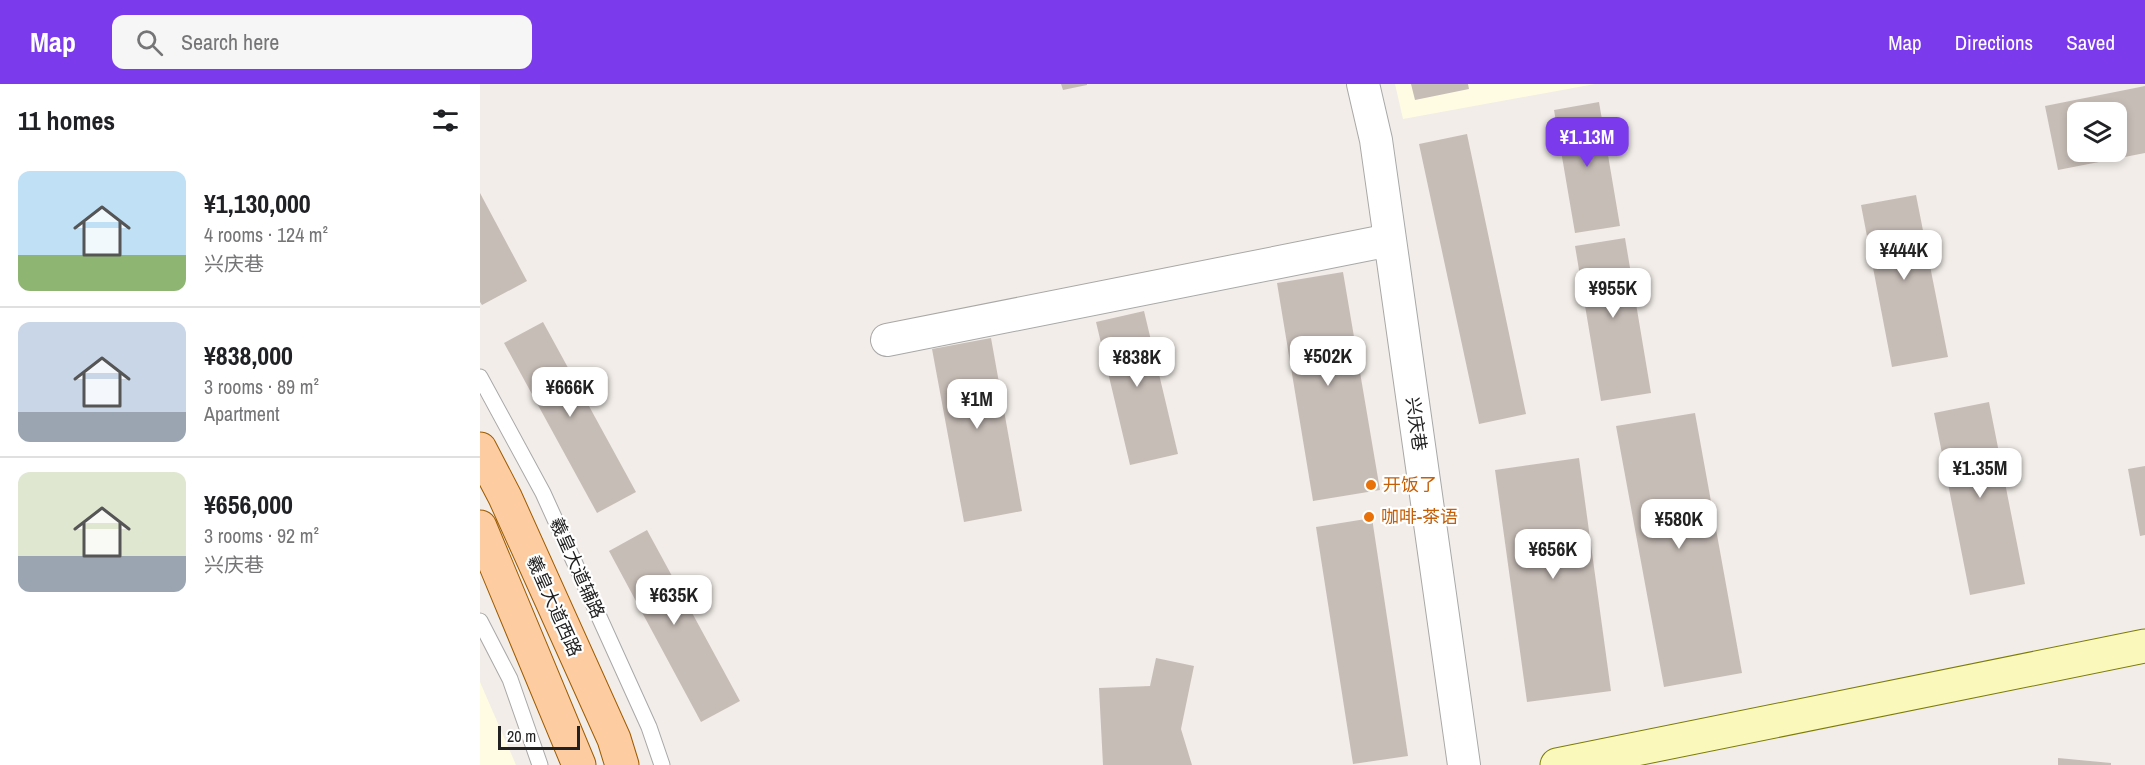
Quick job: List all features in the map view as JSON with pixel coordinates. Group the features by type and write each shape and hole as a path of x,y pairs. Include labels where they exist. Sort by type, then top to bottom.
{"main road":[{"name":"羲皇大道西路","path":"480,449 505,496 614,739 622,765"},
{"name":"羲皇大道西路","path":"480,527 579,765"},
{"path":"1557,765 2145,646"}],"street":[{"name":"兴庆巷","path":"1363,84 1376,140 1464,765"},
{"path":"887,340 1390,240"}],"lane":[{"name":"羲皇大道辅路","path":"480,377 543,493 649,727 662,765"},
{"path":"480,621 510,679 540,765"}],"shaded area":[{"path":"1395,84 1595,84 1403,119"},
{"path":"480,682 516,765 480,765"}],"building":[{"path":"1061,84 1087,84 1087,85 1063,90"},
{"path":"1411,84 1468,84 1469,89 1415,100"},
{"path":"2145,86 2145,153 2127,157 2127,102 2067,102 2067,162 2099,162 2058,170 2045,106"},
{"path":"1599,102 1620,226 1575,233 1554,110"},
{"path":"1467,134 1526,414 1479,424 1419,144"},
{"path":"480,193 527,281 482,305 480,302"},
{"path":"1916,195 1948,357 1892,367 1861,205"},
{"path":"1625,238 1651,393 1601,401 1575,246"},
{"path":"1343,272 1380,490 1313,501 1277,283"},
{"path":"1144,311 1178,454 1130,465 1096,322"},
{"path":"543,322 636,492 597,513 504,343"},
{"path":"991,338 1022,511 964,522 932,349"},
{"path":"1989,402 2025,584 1970,595 1934,413"},
{"path":"1695,413 1742,673 1664,687 1616,426"},
{"path":"1579,458 1611,691 1527,702 1495,470"},
{"path":"2145,466 2145,535 2140,536 2128,469"},
{"path":"1372,518 1408,756 1353,764 1316,527"},
{"path":"647,530 740,701 701,722 609,551"},
{"path":"1156,658 1194,666 1181,729 1192,765 1103,765 1099,688 1150,686"},
{"path":"2058,758 2111,763 2111,765 2058,765"}],"place":[{"name":"开饭了","path":"1371,485"},
{"name":"咖啡-茶语","path":"1369,517"}]}
